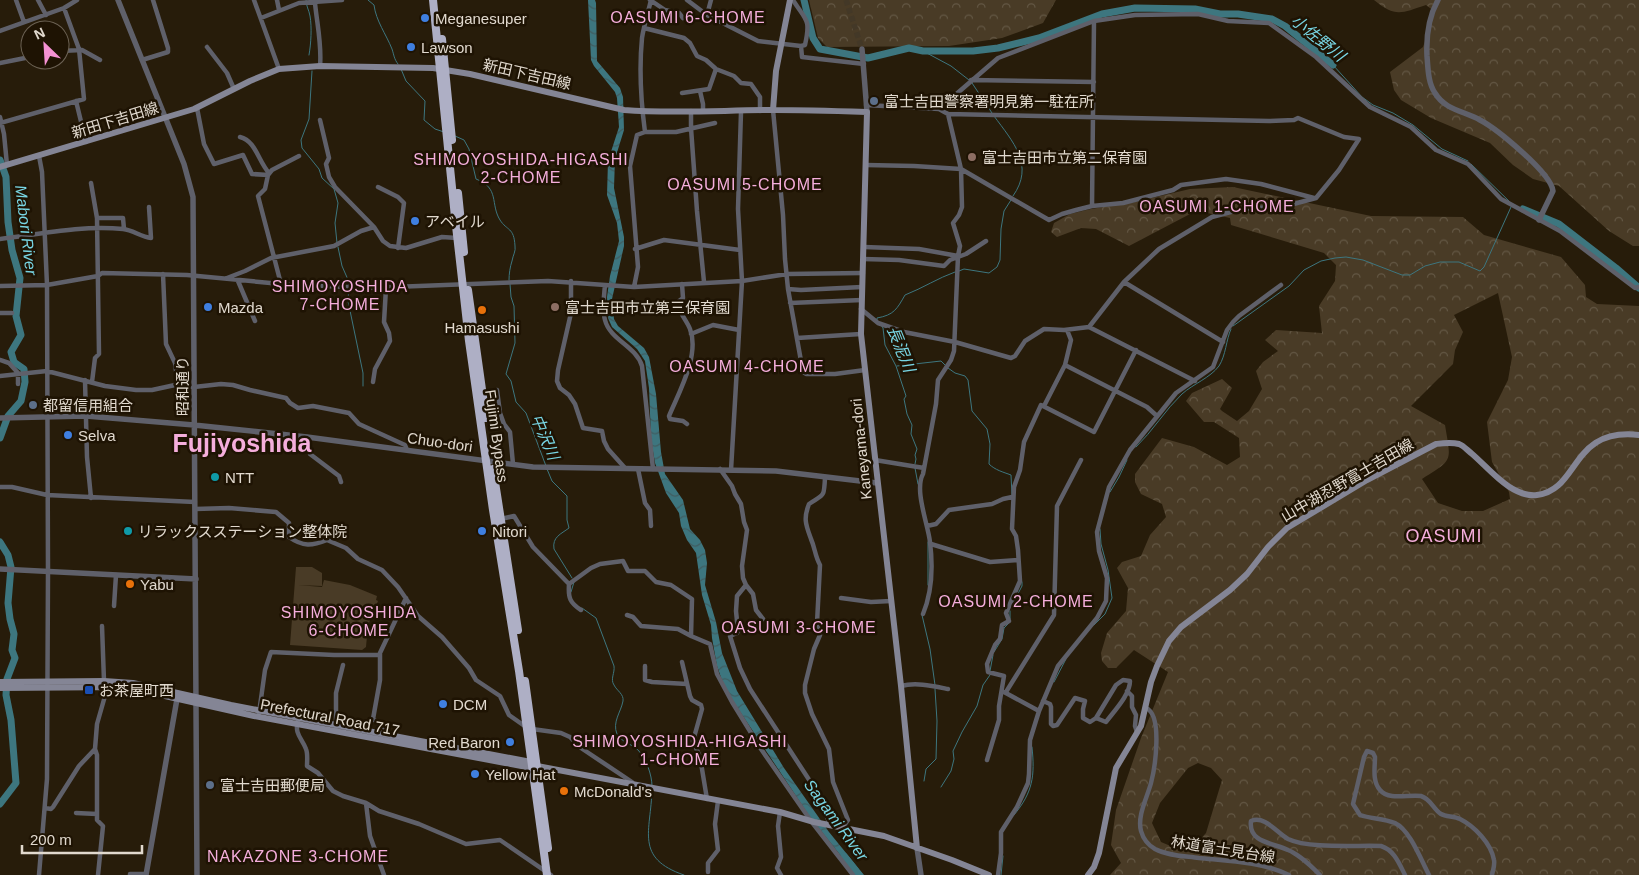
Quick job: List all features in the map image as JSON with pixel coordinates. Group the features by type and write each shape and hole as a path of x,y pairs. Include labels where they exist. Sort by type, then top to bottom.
{"highway":[{"name":"Fujimi Bypass","path":"433,0 443,70"},
{"name":"Fujimi Bypass","path":"438,0 449,134 465,285 529,728"},
{"name":"Fujimi Bypass","path":"449,134 457,238 465,285"},
{"name":"Fujimi Bypass","path":"489,461 501,519 549,874"}],"main road":[{"path":"792,0 780,44 773,110 867,109"},
{"name":"新田下吉田線","path":"3,166 197,108 279,69 320,66 443,70 470,74 624,110 741,112 773,110"},
{"name":"Kaneyama-dori","path":"867,109 861,334 901,686 917,848"},
{"name":"山中湖忍野富士吉田線","path":"1088,875 1094,867 1099,854 1116,768 1141,726 1151,682 1169,641 1182,627 1230,590 1247,574 1268,547 1287,528 1367,480 1436,444 1448,442 1461,445 1509,486 1523,493 1536,495 1550,492 1562,483 1577,460 1592,444 1604,438 1623,433 1639,435"},
{"path":"104,684 133,683 197,700"},
{"name":"Prefectural Road 717","path":"1,685 104,684 125,687 177,699 197,700 639,786"},
{"path":"336,728 386,735 533,765"},
{"path":"639,786 780,812 812,822 884,836 989,875"}],"street":[{"path":"16,0 23,20"},
{"path":"38,0 46,15"},
{"path":"30,20 64,8 77,0"},
{"name":"昭和通り","path":"118,0 184,164 193,197 197,875"},
{"path":"142,60 168,52 153,0"},
{"path":"254,0 279,69"},
{"path":"277,0 279,10"},
{"path":"261,18 299,3 342,0"},
{"path":"645,132 642,111 641,55 644,28 651,0 665,10 679,14 683,18"},
{"path":"687,0 707,15 758,41 801,46 805,45 809,28 804,14 792,0"},
{"path":"707,15 711,0"},
{"path":"1438,0 1429,22 1427,41 1430,83 1434,93 1448,107 1480,120 1494,130 1528,157 1549,178 1554,191 1539,220"},
{"path":"314,3 321,44 320,66"},
{"path":"1,123 84,99 79,49 64,8"},
{"path":"939,109 998,58 1094,21 1135,15 1198,14 1228,21 1269,23 1316,56 1370,107 1411,127 1436,150 1468,164 1501,199 1560,231 1635,288 1639,287"},
{"path":"1092,206 1094,21"},
{"path":"0,31 20,24"},
{"path":"644,28 684,38 690,43 697,56 706,60 716,69 734,76 741,83 751,84 760,97 760,110"},
{"path":"801,46 802,57 864,64"},
{"path":"207,47 227,73 234,89"},
{"path":"70,50 79,49 100,60"},
{"path":"863,51 867,109 939,109 948,114 1269,121 1294,120 1298,118 1344,137 1359,138 1339,170 1316,198 1286,206 1242,209 1212,217 1159,249 1124,282 1089,327"},
{"path":"0,63 20,59"},
{"path":"682,93 709,89 716,69"},
{"path":"971,80 1094,82"},
{"path":"700,91 703,111"},
{"path":"76,102 86,142"},
{"path":"197,108 204,144 214,164 243,155 252,174 268,174"},
{"path":"773,110 788,289 803,372 806,374 834,374 865,370"},
{"path":"691,111 704,282"},
{"path":"731,470 742,281 738,209 741,112"},
{"path":"923,614 930,597 930,544 920,478 924,468 936,404 938,380 951,360 955,342 960,246 953,223 960,215 962,207 961,169 948,114"},
{"path":"0,117 3,166"},
{"path":"320,120 329,158 326,164 329,176 335,187 374,227 383,241 390,246 406,248 442,237 457,238"},
{"path":"634,287 638,267 630,166 637,135 645,132 669,133 715,123"},
{"path":"240,137 248,139 268,174"},
{"path":"1049,153 1093,154"},
{"path":"39,156 42,172 47,285 48,572 47,779 39,875"},
{"path":"281,284 258,196 265,189 268,174 276,166 299,156"},
{"path":"866,165 961,169 1049,220 1062,214 1092,206 1123,203 1173,190 1181,185 1226,179 1261,184 1316,198"},
{"path":"91,183 98,228 99,354 95,358 92,382"},
{"path":"378,187 398,197 404,203 398,248"},
{"path":"2,239 45,232 98,228 124,229 146,238 151,238 149,207"},
{"path":"97,218 123,218 124,229"},
{"path":"226,279 274,258 334,246 361,231 374,227"},
{"path":"636,249 664,240 740,250"},
{"path":"864,247 919,249 961,257 986,241"},
{"path":"863,259 899,260 944,266 958,256"},
{"path":"0,286 47,285 98,276 102,273 163,274 281,284 386,288 571,282 634,287 742,281 787,274 863,272"},
{"path":"163,274 166,344 175,363 178,386"},
{"path":"238,281 255,321"},
{"path":"571,282 571,313 557,381 560,388 575,404 583,428 602,432 608,449 625,468"},
{"path":"1124,282 1223,342"},
{"path":"682,284 683,298 679,301 678,305 691,334 693,345 682,387 669,416 670,419 683,421 687,424"},
{"path":"605,285 604,310 607,325 635,353 642,366 653,469"},
{"path":"998,875 1002,853 1001,832 1025,792 1030,774 1030,740 1039,711 1058,666 1097,618 1107,596 1107,578 1099,551 1097,532 1102,506 1109,487 1130,450 1176,394 1213,367 1227,330 1239,316 1281,285"},
{"path":"788,289 862,287"},
{"path":"373,382 375,370 390,341 384,322 386,288"},
{"path":"790,303 862,300"},
{"path":"251,311 261,308"},
{"path":"861,309 878,323 904,332 955,342 1011,358 1015,356 1025,341 1044,329 1067,330 1089,327 1196,381"},
{"path":"0,313 12,313"},
{"path":"691,334 712,325 739,330"},
{"path":"1005,692 1004,676 988,672 987,664 995,645 1000,639 1002,625 1009,621 1006,613 1020,585 1016,536 1012,529 1014,486 1020,470 1024,442 1041,405 1044,406 1065,365 1072,340 1067,330"},
{"path":"797,338 861,334"},
{"path":"1044,406 1094,432 1136,350"},
{"path":"0,360 9,363 22,373"},
{"path":"1065,365 1147,407 1157,416"},
{"path":"0,376 47,371 105,386 136,390 215,383 233,385 286,398 290,404 298,408 313,406 349,413 359,424 405,445 408,450"},
{"path":"18,384 22,373"},
{"path":"85,380 87,457 92,498"},
{"path":"497,390 500,413 504,424 510,432 513,464"},
{"name":"Chuo-dori","path":"2,418 86,416 307,437 533,466 776,471 877,484"},
{"path":"307,437 310,454 339,476 341,482"},
{"path":"875,460 924,468"},
{"path":"987,760 999,720 999,706 1005,692 1054,615 1058,506 1081,460"},
{"path":"638,469 645,503 650,510 650,526"},
{"path":"720,469 732,486 741,504 746,527 742,566 743,578 746,586 753,594 756,610 764,619"},
{"path":"825,478 824,493 820,500 809,504 807,510 807,529 815,557 820,565 817,623 820,635 814,649 805,685 807,701 829,749 833,782 848,820 844,828"},
{"path":"0,487 12,487 47,496 195,502"},
{"path":"927,526 936,524 949,510 992,504 1003,499 1012,498"},
{"path":"195,509 228,508 276,512 289,523 289,537 297,543 314,545 327,540 346,548 358,559 382,570 398,587 418,616 442,637 469,668 476,680 500,696 509,715 529,728 561,733 570,737 581,748 639,786"},
{"path":"501,519 514,516 534,547 569,584 569,600 581,610"},
{"path":"930,544 990,562 1018,560"},
{"path":"569,584 600,564 623,561 628,571 645,571 656,582 671,585 692,599 691,636"},
{"path":"3,570 196,579"},
{"path":"114,606 116,575"},
{"path":"746,586 737,599 738,631 730,636 740,668 750,689 819,794 829,825"},
{"path":"386,735 385,728 373,719 380,680 380,653 406,598"},
{"path":"841,598 871,602 891,601"},
{"path":"627,615 633,617 641,626 678,628 710,644 717,674 761,749 812,822 853,875"},
{"path":"98,875 103,826 97,820 97,755 95,750 97,724 105,696 102,626"},
{"path":"258,713 265,670 271,652 380,655"},
{"path":"682,662 692,700 701,705 702,709 692,741 700,757 707,799"},
{"path":"336,728 336,694 343,665"},
{"path":"645,666 645,680 687,684"},
{"path":"1043,701 1050,704 1050,719 1053,726 1057,726 1075,698 1085,701 1083,718 1090,722 1096,718 1116,685 1123,680 1130,681 1127,691 1106,722 1096,718"},
{"path":"901,686 919,684 948,689"},
{"path":"1127,691 1132,696 1132,707 1136,715 1135,726 1137,732"},
{"path":"1005,692 1039,711"},
{"path":"130,875 146,874 177,699"},
{"name":"林道富士見台線","path":"1146,708 1153,714 1157,726 1153,774 1140,820 1141,831 1150,846 1163,852 1182,856 1243,863 1276,870 1289,875"},
{"path":"298,721 297,734 306,749 308,766 318,773 333,791 366,803 379,812 419,824 466,844 500,840 549,874"},
{"path":"45,808 51,809 53,807 79,766 95,750"},
{"path":"1429,875 1403,829 1395,823 1360,816 1355,809 1353,804 1367,751 1375,756 1376,782 1383,793 1389,796 1415,795 1424,797 1428,799 1440,814 1459,819 1470,825 1483,838 1493,856 1494,866 1492,875"},
{"path":"708,872 708,863 718,850 715,824 718,801"},
{"path":"366,803 370,836 384,875"},
{"path":"780,812 778,826 781,857 777,868 780,875"},
{"path":"76,813 97,814"},
{"name":"林道富士見台線","path":"1320,875 1288,850 1259,839 1253,833 1252,821 1262,820 1288,839 1304,843 1386,847 1396,858 1405,875"},
{"name":"Kaneyama-dori","path":"917,848 921,875"}],"green space":[{"path":"809,0 1056,0 1043,23 1002,38 949,46 827,47 818,38"},
{"path":"1374,0 1639,0 1639,246 1633,246 1609,231 1559,186 1533,179 1513,165 1490,143 1431,118 1401,100 1394,90 1390,72 1423,47 1435,12 1426,5 1404,12 1394,12"},
{"path":"1233,187 1371,216 1463,217 1484,235 1561,257 1585,285 1586,297 1597,304 1639,306 1639,875 1110,875 1121,863 1111,845 1116,810 1141,738 1168,672 1134,650 1116,668 1108,668 1102,661 1101,653 1107,633 1126,611 1128,588 1117,568 1122,562 1141,556 1150,535 1166,517 1162,504 1141,494 1135,482 1135,474 1162,438 1194,447 1227,465 1240,457 1239,438 1214,422 1204,422 1186,401 1192,393 1222,379 1232,388 1220,409 1237,421 1249,411 1262,389 1256,371 1263,362 1278,351 1265,340 1276,330 1322,333 1319,306 1335,281 1336,265 1324,253 1231,225 1230,218 1203,212 1190,214 1129,246 1096,229 1081,228 1057,237 1051,232 1054,223 1070,214 1135,202 1190,189","holes":["1498,293 1512,357 1508,380 1487,422 1492,462 1509,492 1510,499 1483,511 1462,511 1438,503 1422,479 1445,463 1448,458 1445,425 1411,406 1453,364 1455,350 1463,332 1454,315","1198,763 1211,768 1222,780 1206,833 1196,844 1180,850 1161,842 1152,823 1160,803 1188,768"]},
{"path":"296,567 312,567 322,573 322,586 298,585 322,587 324,580 350,585 377,596 376,600 378,601 368,625 366,647 362,650 290,645"}],"water":[{"path":"588,0 595,0 596,3 597,61 620,88 623,97 624,130 615,159 614,188 624,237 624,246 612,299 614,319 618,326 644,348 649,357 656,394 661,452 665,474 683,500 690,529 700,540 705,550 707,563 705,585 716,622 722,653 737,691 784,768 829,832 864,875 856,875 850,862 845,861 810,817 731,698 717,666 711,625 702,595 696,553 687,540 681,526 679,513 666,493 655,463 651,439 649,388 645,361 637,349 612,327 608,318 607,297 610,276 619,241 617,223 607,195 608,161 619,127 615,92 591,60"}],"waterway":[{"path":"306,0 311,25 309,55"},
{"name":"中沢川","path":"368,0 374,5 379,22 398,64"},
{"name":"小佐野川","path":"804,0 813,38 820,49 868,58 909,48 923,51 973,51 998,48 1039,38 1102,14 1135,8 1195,9 1220,14 1238,14 1272,19 1285,26 1333,65"},
{"name":"長泥川","path":"923,51 951,66 969,80"},
{"name":"小佐野川","path":"1333,65 1362,97 1373,105 1393,113 1413,125 1442,149 1468,161"},
{"name":"中沢川","path":"401,69 406,81 425,101 424,120 435,129 444,132"},
{"path":"312,71 309,119 301,140 302,148 319,169 322,178 334,189 338,203 335,223 337,243"},
{"name":"長泥川","path":"972,83 992,113"},
{"name":"長泥川","path":"994,116 1014,145 1022,164 1019,185 1013,196"},
{"name":"中沢川","path":"455,136 464,140 469,149 476,179 484,183 492,192 497,214 513,235 515,250 509,280"},
{"name":"Mabori River","path":"0,160 6,177 8,222 12,250 20,278 16,316 21,335 11,352 14,362 24,369 25,382 21,401 8,416 0,438"},
{"name":"小佐野川","path":"1471,164 1512,204"},
{"name":"長泥川","path":"959,271 964,269 989,273 997,267 1000,260 1001,229 1004,211 1011,200"},
{"path":"1233,326 1289,286 1304,270 1321,261 1346,257 1363,260 1402,275 1410,275 1425,266 1440,262 1459,262 1480,271 1484,267 1511,207"},
{"name":"小佐野川","path":"1523,209 1559,224 1639,288"},
{"path":"338,247 342,266 349,282 348,301 363,373 363,386"},
{"name":"長泥川","path":"877,320 877,318 894,311 905,295 955,272"},
{"name":"中沢川","path":"510,284 514,306 515,343 506,374 511,381 516,402 526,413 546,466"},
{"name":"長泥川","path":"881,325 885,345 896,366 906,396 904,399 907,414 912,425 911,434 917,449 915,464"},
{"path":"1136,447 1182,394 1211,374 1219,366 1231,329"},
{"path":"897,366 941,361 946,366"},
{"path":"948,368 955,373 965,376 968,380 972,411 987,429 990,444 989,464 1011,475 1012,496"},
{"path":"1110,492 1127,460"},
{"name":"長泥川","path":"915,468 918,484"},
{"name":"中沢川","path":"547,469 552,481 567,496 569,528 558,536 554,542 554,549 572,578"},
{"path":"1094,625 1105,614 1112,598 1108,570 1101,544 1100,529"},
{"name":"Mabori River","path":"0,542 8,555 11,567 8,603 14,634 12,650 15,658 7,679 6,695 11,720 16,783 0,804"},
{"name":"長泥川","path":"928,542 928,585"},
{"name":"中沢川","path":"571,592 574,582"},
{"path":"1012,605 1022,586 1022,582"},
{"name":"中沢川","path":"582,608 596,618 614,666 613,683 623,699 616,721 617,734 621,739 636,748 644,757 652,786"},
{"path":"1010,611 1010,619"},
{"name":"長泥川","path":"922,615 930,649 935,685"},
{"path":"994,652 1002,639 1004,628 1009,623"},
{"path":"990,671 993,655"},
{"path":"1054,682 1066,659"},
{"path":"941,787 951,771 954,759 953,751 977,706 983,685 990,675"},
{"name":"長泥川","path":"924,781 926,769 936,759 937,721 935,689"},
{"path":"1014,815 1029,791 1033,775 1032,747"},
{"name":"中沢川","path":"652,790 649,830 649,841 652,851 658,860 668,868 684,875"},
{"name":"Sagami River","path":"844,856 859,875"},
{"path":"1001,875 1003,856"}],"tunnel":[{"path":"846,0 862,49"}],"place":[{"name":"Meganesuper","path":"425,18"},
{"name":"Lawson","path":"411,47"},
{"name":"富士吉田警察署明見第一駐在所","path":"874,101"},
{"name":"富士吉田市立第二保育園","path":"972,157"},
{"name":"アベイル","path":"415,221"},
{"name":"Mazda","path":"208,307"},
{"name":"富士吉田市立第三保育園","path":"555,307"},
{"name":"Hamasushi","path":"482,310"},
{"name":"都留信用組合","path":"33,405"},
{"name":"Selva","path":"68,435"},
{"name":"NTT","path":"215,477"},
{"name":"リラックスステーション整体院","path":"128,531"},
{"name":"Nitori","path":"482,531"},
{"name":"Yabu","path":"130,584"},
{"name":"お茶屋町西","path":"89,690"},
{"name":"DCM","path":"443,704"},
{"name":"Red Baron","path":"510,742"},
{"name":"Yellow Hat","path":"475,774"},
{"name":"富士吉田郵便局","path":"210,785"},
{"name":"McDonald's","path":"564,791"}],"district":[{"name":"OASUMI 6-CHOME","path":"688,17"},
{"name":"SHIMOYOSHIDA-HIGASHI 2-CHOME","path":"521,168"},
{"name":"OASUMI 5-CHOME","path":"745,184"},
{"name":"OASUMI 1-CHOME","path":"1217,206"},
{"name":"SHIMOYOSHIDA 7-CHOME","path":"340,295"},
{"name":"OASUMI 4-CHOME","path":"747,366"},
{"name":"Fujiyoshida","path":"242,443"},
{"name":"OASUMI","path":"1444,536"},
{"name":"OASUMI 2-CHOME","path":"1016,601"},
{"name":"SHIMOYOSHIDA 6-CHOME","path":"349,621"},
{"name":"OASUMI 3-CHOME","path":"799,627"},
{"name":"SHIMOYOSHIDA-HIGASHI 1-CHOME","path":"680,750"},
{"name":"NAKAZONE 3-CHOME","path":"298,856"}]}
